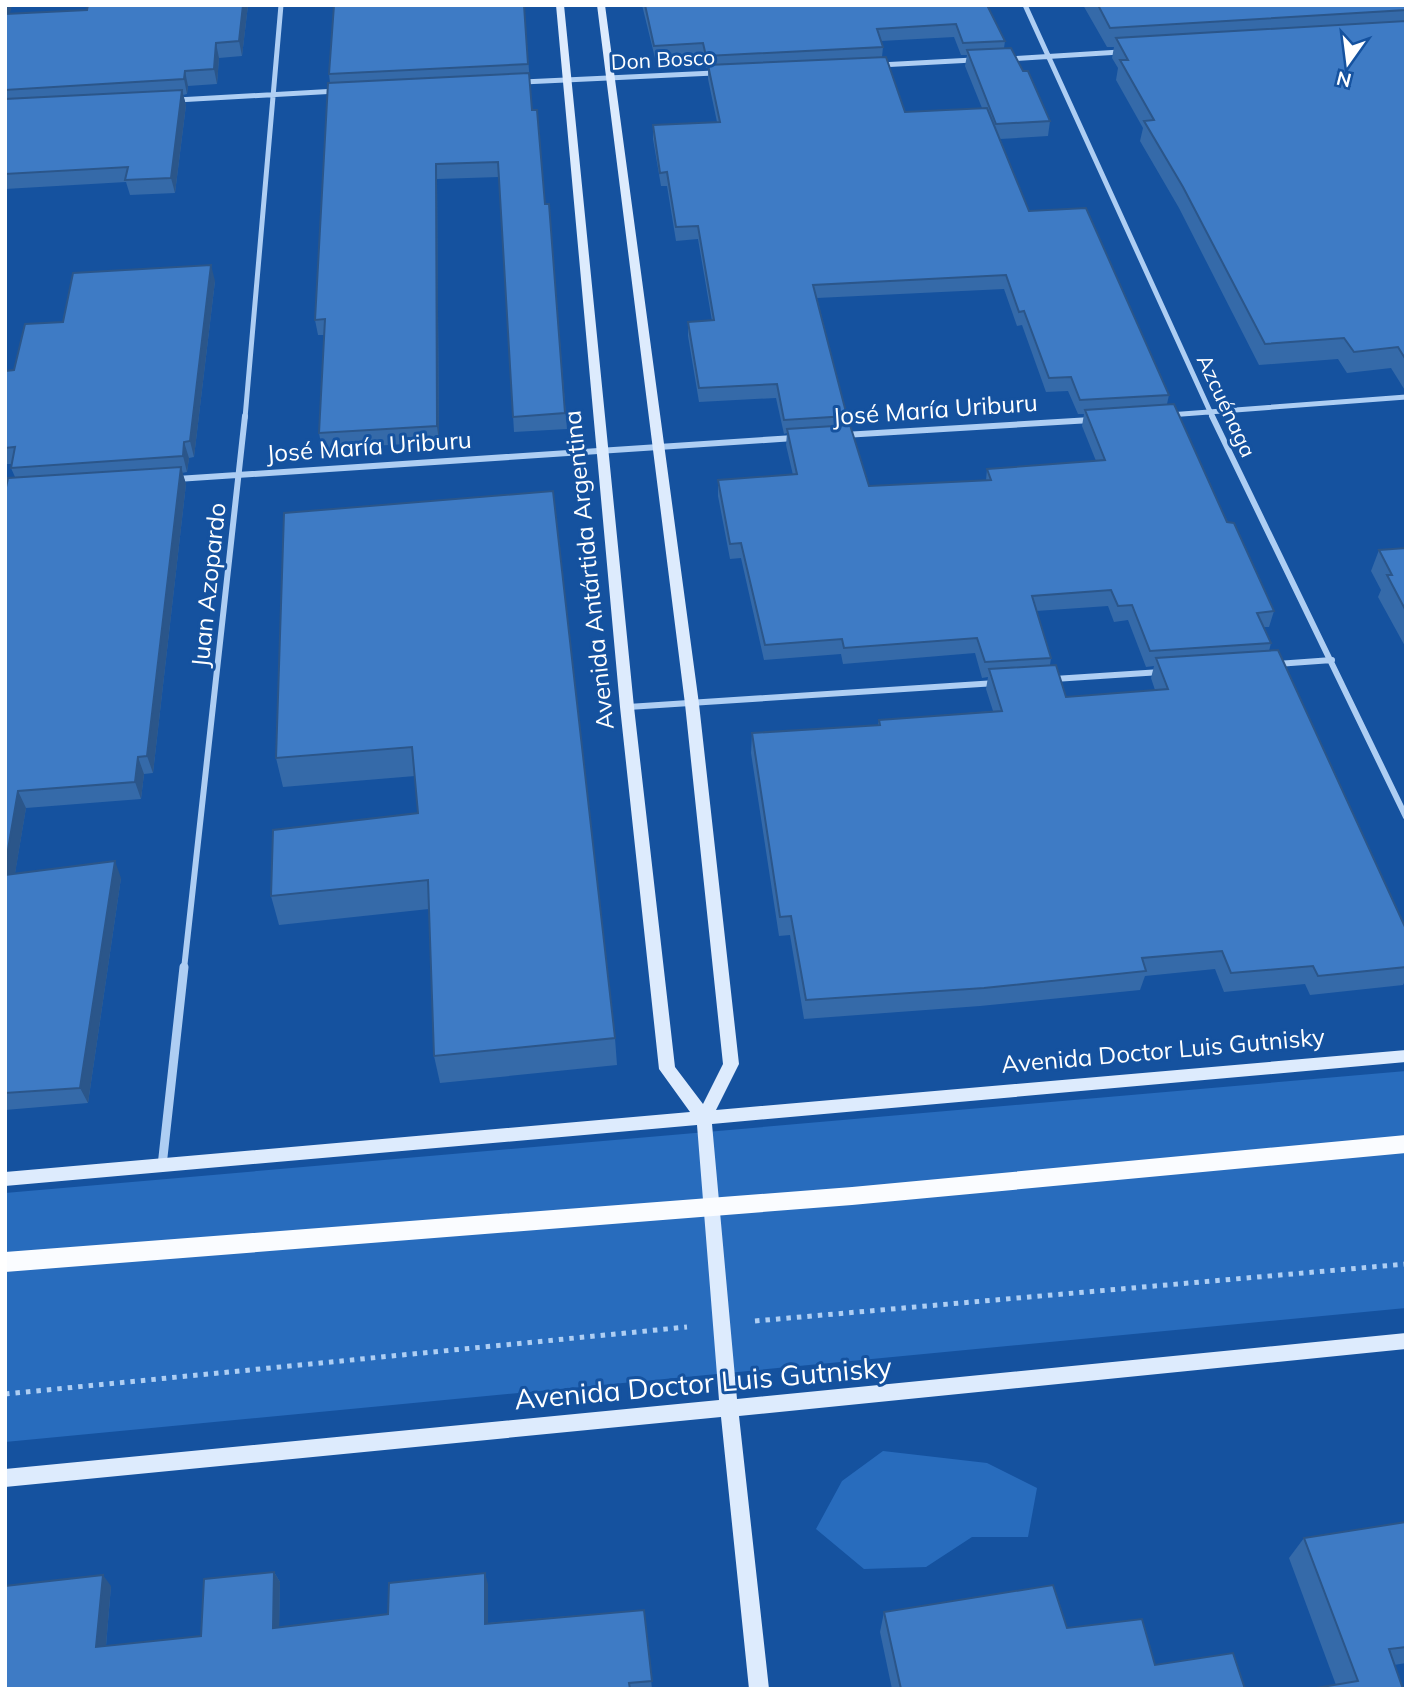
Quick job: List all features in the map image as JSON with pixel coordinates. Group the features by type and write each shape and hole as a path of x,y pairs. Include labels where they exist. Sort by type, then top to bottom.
{"main road":[{"name":"Avenida Antártida Argentina","path":"560,5 627,707 667,1069 704,1118"},
{"path":"601,5 692,704 730,1064 704,1118 727,1407 759,1689"},
{"name":"Avenida Doctor Luis Gutnisky","path":"5,1179 1406,1056"},
{"path":"5,1262 711,1206 1406,1144"},
{"name":"Avenida Doctor Luis Gutnisky","path":"5,1478 727,1407 883,1395 1406,1341"}],"street":[{"name":"Juan Azopardo","path":"162,1167 240,475 281,5"},
{"name":"Azcuénaga","path":"1025,5 1210,412 1406,817"},
{"path":"995,59 1132,52"},
{"path":"872,65 981,60"},
{"name":"Don Bosco","path":"514,82 721,73"},
{"path":"165,100 339,91"},
{"path":"1155,415 1406,397"},
{"name":"José María Uriburu","path":"839,436 1100,419"},
{"name":"José María Uriburu","path":"171,480 797,438"},
{"path":"1264,665 1332,660"},
{"path":"1043,680 1167,671"},
{"path":"627,707 1002,682"}],"path":[{"path":"5,1394 720,1324 1406,1264"}],"shaded area":[{"path":"1406,1071 1406,1308 5,1442 5,1193"},
{"path":"883,1451 987,1463 1037,1488 1028,1537 972,1537 926,1567 864,1569 816,1529 842,1481"}],"building":[{"path":"88,5 243,5 239,41 216,43 214,69 185,71 184,79 5,90 5,14 87,10"},
{"path":"334,5 524,5 528,64 329,74"},
{"path":"645,5 987,5 1005,41 963,43 956,24 877,29 883,47 706,56 703,43 654,46"},
{"path":"1098,5 1406,5 1406,10 1110,28"},
{"path":"1406,21 1406,360 1398,347 1354,352 1344,338 1265,344 1183,187 1144,121 1154,120 1120,60 1128,60 1116,38"},
{"path":"1011,48 1023,71 1028,71 1050,121 996,124 967,50"},
{"path":"886,57 905,112 987,108 1029,211 1086,208 1169,395 1080,400 1071,377 1049,378 1024,311 1019,312 1006,275 813,285 847,416 784,420 777,384 699,388 688,322 714,320 698,226 676,227 667,172 660,173 653,125 720,122 708,65"},
{"path":"529,73 532,110 537,110 545,204 549,204 565,413 513,417 498,162 436,164 437,426 319,433 325,319 315,320 328,83"},
{"path":"182,90 171,178 125,180 128,167 5,174 5,99"},
{"path":"211,265 190,441 184,442 183,456 11,468 15,447 5,448 5,371 14,370 25,324 63,322 73,273"},
{"path":"1174,404 1227,522 1234,523 1274,611 1257,613 1271,643 1150,651 1132,605 1118,606 1111,590 1032,596 1051,658 985,662 977,638 844,648 842,639 765,645 741,543 730,544 718,480 797,474 787,429 850,425 869,486 991,480 987,469 1105,460 1085,410"},
{"path":"181,467 147,756 138,757 135,782 18,791 5,867 5,492 8,478"},
{"path":"553,491 615,1038 434,1056 428,880 271,896 273,830 418,813 412,747 276,758 284,513"},
{"path":"1406,548 1406,611 1387,575 1392,575 1379,550"},
{"path":"1278,650 1406,929 1406,967 1318,976 1313,966 1231,973 1222,951 1142,958 1146,971 984,988 806,1000 791,916 780,917 752,733 880,725 879,720 1002,711 989,669 1056,665 1066,697 1168,689 1156,658"},
{"path":"115,861 80,1088 5,1093 5,875"},
{"path":"1406,1522 1406,1647 1389,1649 1403,1689 1310,1689 1358,1681 1304,1538"},
{"path":"274,1572 273,1628 388,1614 389,1583 485,1573 485,1624 644,1610 652,1681 629,1683 630,1689 5,1689 5,1586 103,1575 96,1647 201,1636 204,1579"},
{"path":"1053,1585 1067,1628 1142,1619 1155,1665 1233,1653 1245,1689 901,1689 884,1612"}]}
